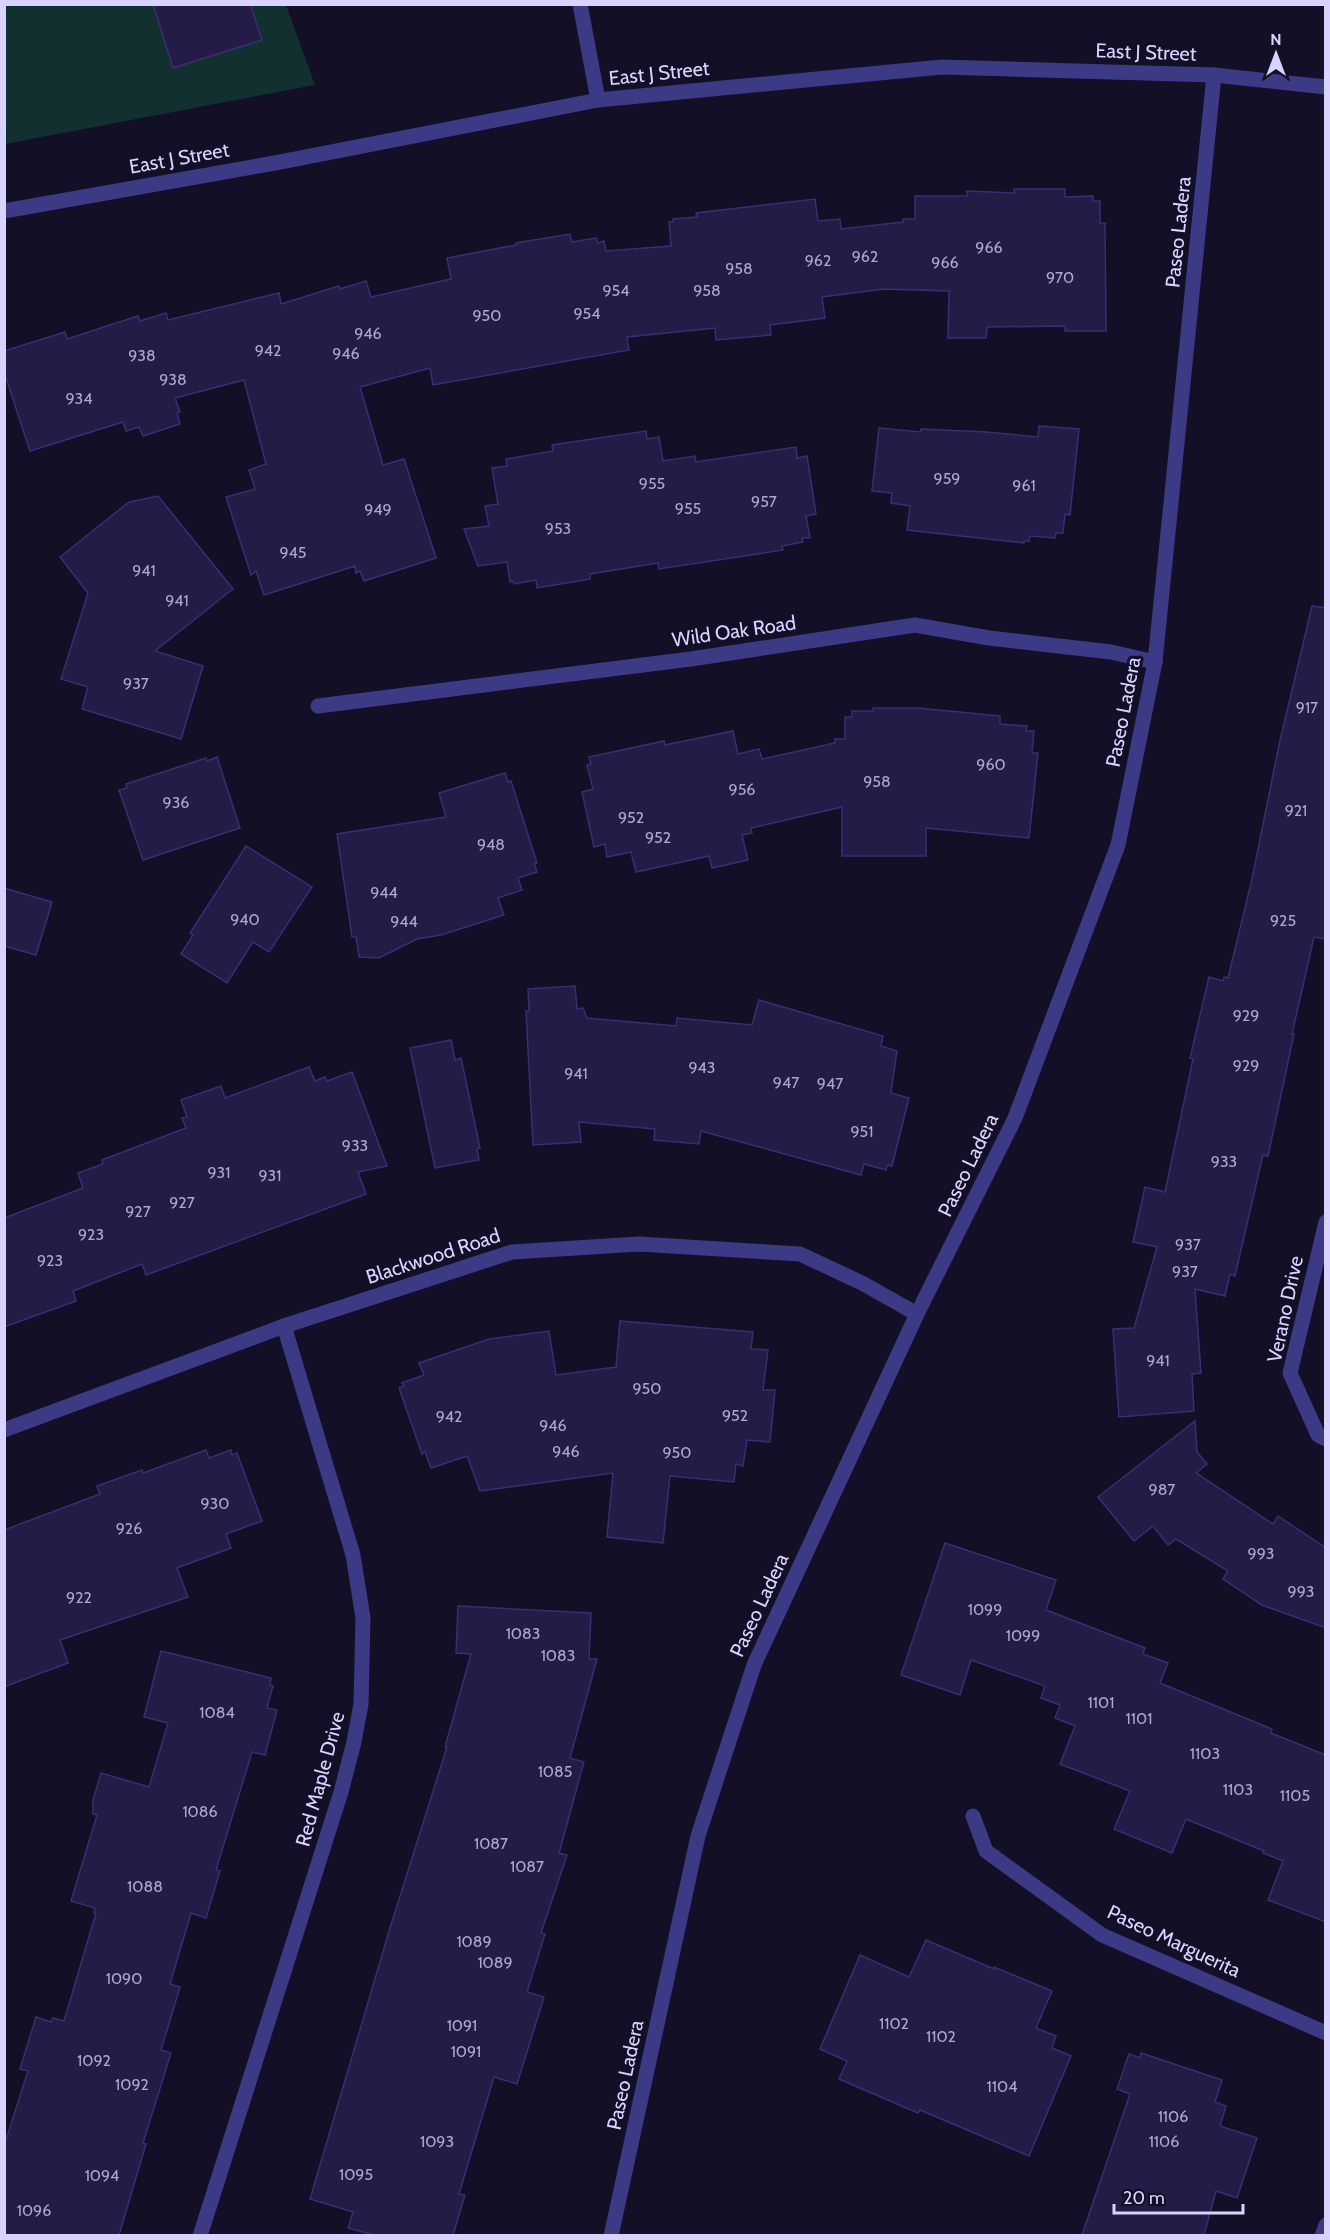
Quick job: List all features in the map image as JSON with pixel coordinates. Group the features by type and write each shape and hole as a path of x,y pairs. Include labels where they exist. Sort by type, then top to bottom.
{"street":[{"path":"580,4 598,100"},
{"name":"East J Street","path":"4,211 274,163 598,100 942,67 1214,75 1326,87"},
{"name":"Paseo Ladera","path":"611,2235 698,1836 754,1665 917,1314 1015,1118 1118,845 1155,662 1214,75"},
{"name":"Wild Oak Road","path":"318,706 691,659 915,625 989,638 1111,652 1155,662"},
{"name":"Verano Drive","path":"1322,1437 1290,1373 1326,1222"},
{"name":"Blackwood Road","path":"4,1430 284,1326 512,1252 639,1244 800,1254 862,1283 917,1314"},
{"name":"Red Maple Drive","path":"200,2235 341,1792 361,1704 363,1618 353,1555 284,1326"},
{"name":"Paseo Marguerita","path":"973,1816 986,1851 1102,1935 1326,2033"},
{"path":"1322,2235 1326,2225"}],"green space":[{"path":"5,5 286,5 315,85 5,144"}],"building":[{"path":"153,4 250,4 262,40 173,68"},
{"path":"1014,189 1065,189 1065,197 1093,196 1093,201 1100,201 1100,223 1105,223 1106,331 1065,331 1065,326 987,327 986,338 948,338 949,291 884,289 822,297 825,318 770,325 771,335 716,340 715,328 627,337 629,350 433,385 430,368 360,387 383,465 404,459 436,558 364,581 360,571 356,573 355,566 264,595 256,571 251,575 226,497 255,489 249,470 266,464 244,380 175,398 180,412 177,413 180,424 143,436 139,427 126,431 123,422 30,451 4,372 4,351 65,332 67,339 138,316 140,321 166,313 168,320 279,293 281,304 339,286 340,289 366,281 371,297 451,279 447,258 516,245 516,243 570,234 572,242 596,238 598,243 604,241 606,251 671,246 669,222 673,222 673,219 697,217 696,213 815,199 818,221 840,219 841,229 915,219 915,196 967,196 967,191 1014,193"},
{"path":"1039,426 1079,429 1070,515 1065,514 1063,533 1056,533 1055,538 1030,536 1029,541 1024,541 1024,543 907,530 910,506 891,503 892,493 872,491 879,428 921,432 921,429 986,432 1038,437"},
{"path":"646,431 647,439 659,437 663,461 695,456 696,462 796,447 797,458 807,456 816,514 806,516 810,538 802,538 803,542 782,546 783,550 659,569 658,563 590,574 590,579 537,588 536,580 514,584 513,581 510,582 507,562 478,566 464,529 489,526 485,506 498,504 492,468 507,466 506,459 553,451 552,445"},
{"path":"158,496 233,589 155,651 203,666 181,739 82,709 88,687 61,679 88,593 60,557 129,502"},
{"path":"1312,606 1326,608 1326,939 1314,937 1268,1156 1263,1155 1235,1276 1230,1274 1225,1296 1195,1289 1201,1373 1192,1374 1194,1411 1119,1417 1113,1329 1134,1328 1157,1247 1133,1242 1145,1187 1165,1192 1193,1059 1190,1058 1209,977 1223,981 1224,977 1228,978"},
{"path":"873,708 918,708 1000,716 1000,724 1027,726 1026,731 1034,731 1032,753 1038,753 1029,838 926,828 926,856 842,856 842,807 751,828 752,833 742,835 748,860 712,868 709,856 636,872 631,852 607,857 605,844 594,847 582,792 593,789 587,765 591,764 589,757 664,741 665,745 733,731 738,754 759,749 762,759 835,743 835,739 845,739 845,717 852,717 852,711 873,711"},
{"path":"217,757 240,828 143,860 119,790 127,788 126,784 206,758 207,761"},
{"path":"505,773 508,782 511,781 537,863 534,863 537,872 518,878 522,890 498,898 504,915 441,935 417,939 379,958 359,957 356,937 352,937 337,834 446,817 439,793"},
{"path":"246,846 312,887 269,952 253,942 227,983 181,954 193,935 190,933"},
{"path":"4,888 52,902 36,955 4,946"},
{"path":"575,986 577,1009 583,1008 587,1018 676,1026 677,1018 752,1025 759,1000 883,1036 881,1046 897,1051 891,1093 909,1098 892,1166 887,1165 886,1170 864,1164 861,1175 701,1131 699,1144 654,1140 655,1129 579,1122 581,1142 533,1145 526,1011 529,1011 528,989"},
{"path":"451,1040 455,1060 461,1058 480,1148 477,1149 479,1160 435,1168 410,1048"},
{"path":"309,1067 315,1081 325,1077 327,1081 352,1072 387,1166 358,1172 366,1194 146,1275 142,1264 73,1291 76,1301 4,1327 4,1218 83,1188 78,1173 103,1164 102,1160 186,1128 182,1118 187,1117 181,1100 221,1086 225,1098"},
{"path":"620,1321 753,1332 751,1349 768,1350 763,1390 775,1390 770,1442 747,1440 743,1466 736,1464 734,1482 670,1476 663,1543 607,1537 613,1473 480,1491 467,1456 431,1468 425,1452 422,1454 399,1388 404,1386 402,1383 424,1375 419,1363 489,1339 549,1331 556,1375 616,1367"},
{"path":"1195,1421 1197,1452 1207,1464 1196,1473 1273,1524 1278,1516 1326,1548 1326,1628 1262,1605 1223,1579 1228,1571 1176,1539 1168,1545 1153,1526 1134,1541 1098,1497"},
{"path":"206,1450 209,1458 231,1450 232,1455 237,1453 262,1521 226,1534 231,1548 177,1568 188,1597 60,1640 68,1663 4,1687 4,1530 100,1494 97,1486 142,1470 143,1473"},
{"path":"945,1543 1056,1580 1046,1610 1145,1648 1143,1654 1168,1663 1160,1683 1272,1729 1271,1733 1326,1755 1326,1922 1268,1900 1283,1861 1263,1853 1264,1851 1186,1819 1172,1853 1114,1829 1130,1791 1060,1764 1075,1726 1055,1718 1060,1705 1041,1698 1045,1686 971,1660 960,1695 901,1675"},
{"path":"458,1606 591,1613 589,1659 597,1659 570,1758 584,1762 559,1853 567,1855 541,1933 545,1934 527,1992 544,1997 517,2084 494,2077 459,2194 465,2195 453,2235 374,2235 348,2228 353,2212 310,2199 390,1928 447,1747 445,1747 471,1654 456,1653"},
{"path":"161,1651 271,1678 270,1685 273,1686 267,1708 277,1710 265,1755 252,1752 216,1870 220,1871 206,1918 191,1913 170,1984 180,1987 161,2050 171,2053 143,2143 146,2144 119,2235 4,2235 4,2146 28,2071 20,2069 36,2017 51,2022 53,2018 64,2021 96,1913 94,1913 95,1908 71,1901 97,1815 93,1814 93,1800 101,1773 149,1787 168,1723 144,1717"},
{"path":"926,1940 1052,1991 1036,2028 1056,2036 1052,2048 1071,2056 1029,2156 920,2110 918,2113 839,2079 847,2061 820,2049 860,1955 909,1977"},
{"path":"1141,2053 1222,2080 1215,2102 1226,2106 1220,2126 1257,2138 1237,2198 1216,2191 1204,2235 1082,2235 1130,2094 1117,2089 1129,2054 1140,2058"}]}
